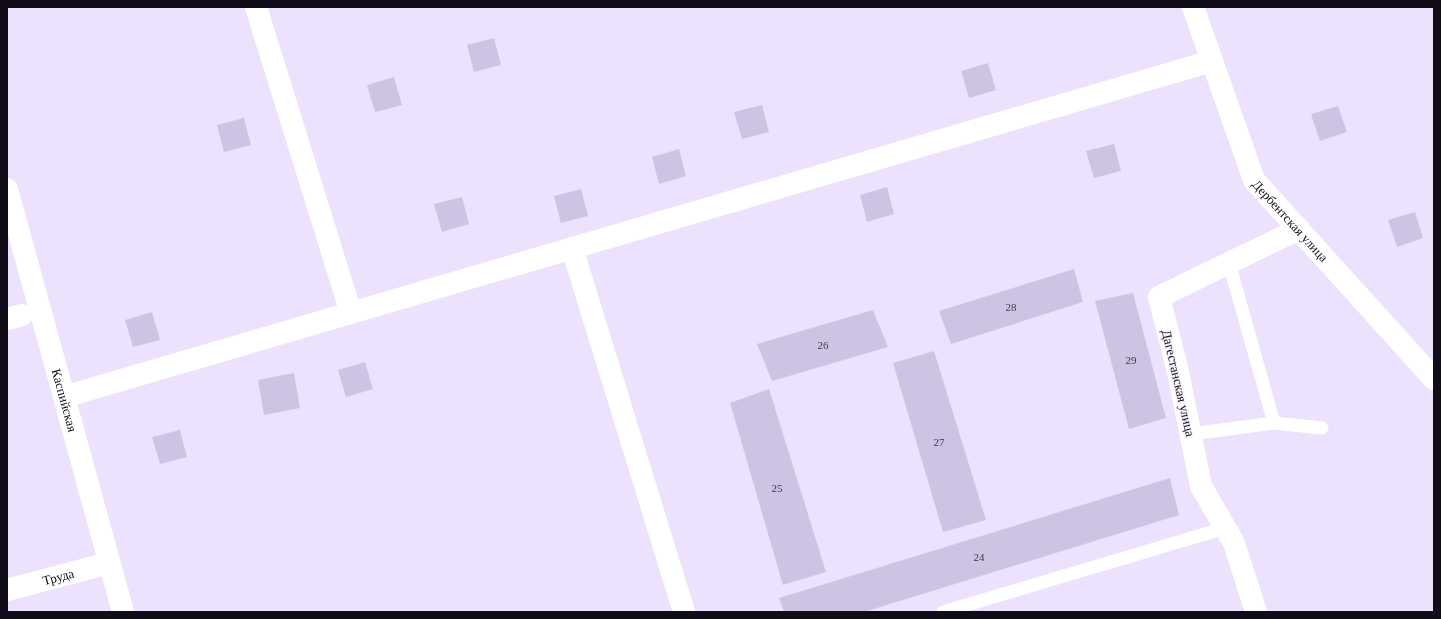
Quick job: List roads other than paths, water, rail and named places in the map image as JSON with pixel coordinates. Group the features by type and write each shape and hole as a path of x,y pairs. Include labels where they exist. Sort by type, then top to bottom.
{"street":[{"path":"256,7 351,312"},
{"name":"Дербентская улица","path":"1193,7 1254,180 1434,379"},
{"path":"67,396 1212,61"},
{"name":"Каспийская","path":"7,189 123,612"},
{"name":"Дагестанская улица","path":"1256,612 1234,543 1201,486 1178,372 1159,297 1299,229"},
{"path":"572,248 684,612"},
{"name":"Труда","path":"7,590 109,563"}],"lane":[{"path":"1229,263 1274,423"},
{"path":"1191,434 1274,423 1322,428"},
{"path":"943,612 1225,528"}]}
